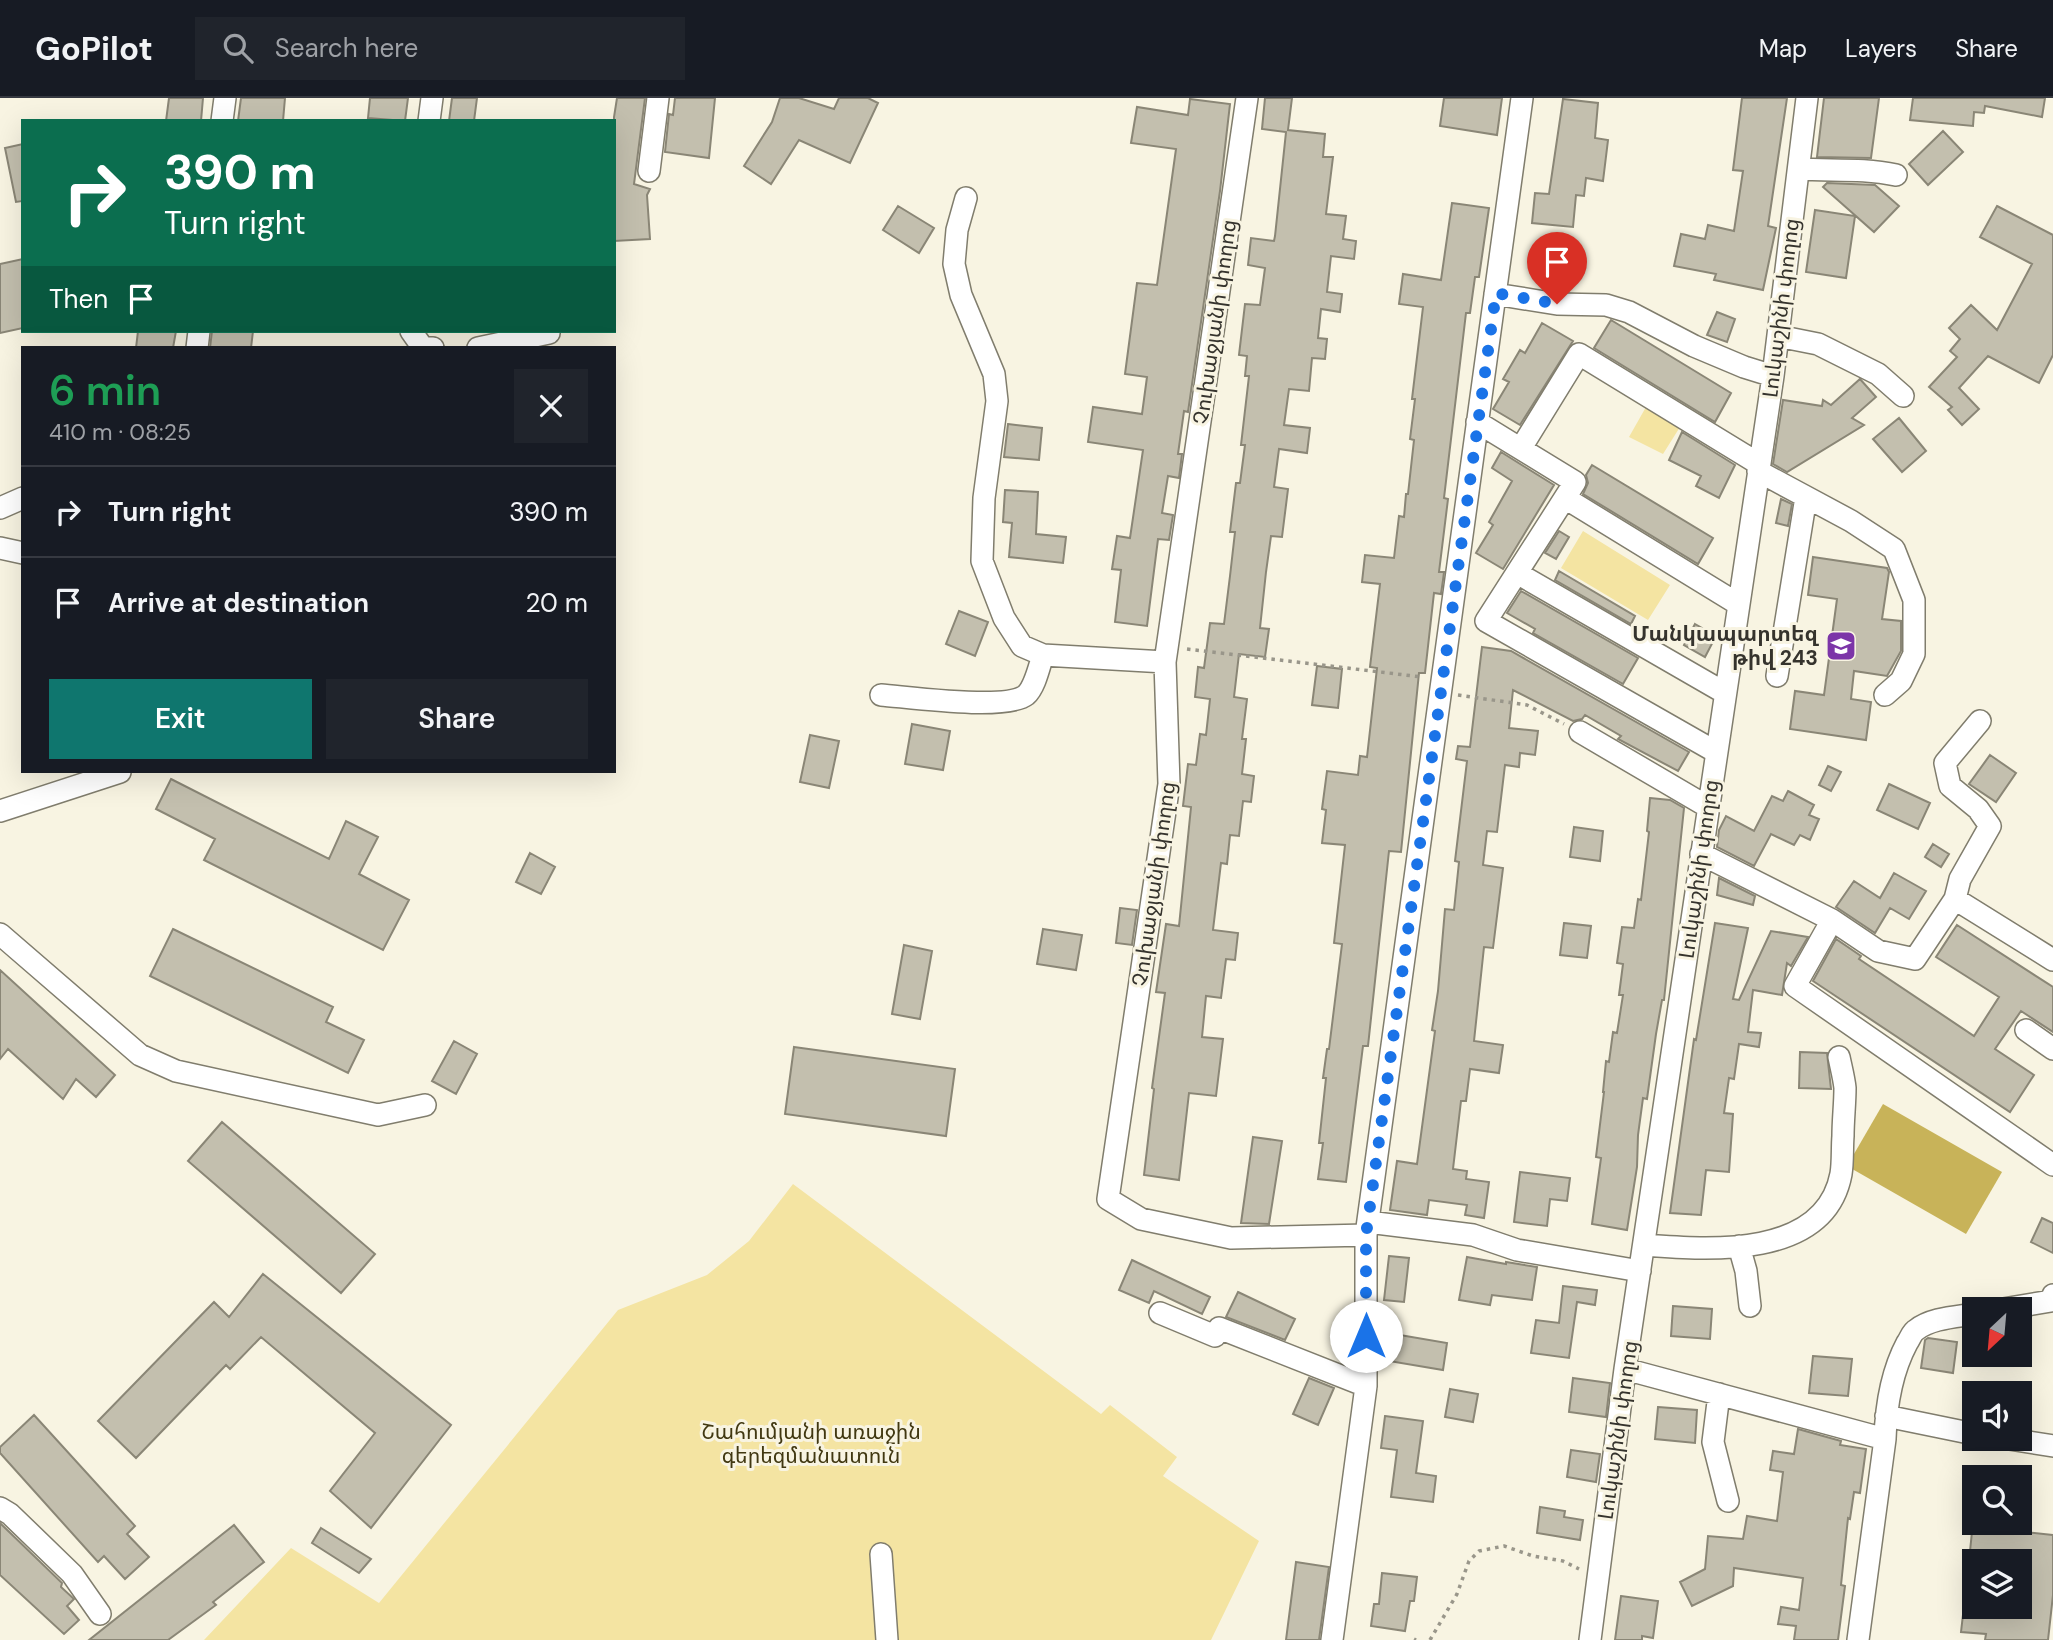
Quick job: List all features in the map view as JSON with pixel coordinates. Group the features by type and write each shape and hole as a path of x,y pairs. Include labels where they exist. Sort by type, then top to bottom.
{"street":[{"path":"222,119 225,98"},
{"path":"429,119 432,98"},
{"path":"649,171 658,98"},
{"name":"Չուխաջյանի փողոց","path":"1247,98 1166,654 1169,784 1108,1199 1141,1219 1231,1238 1367,1229 1474,1235 1517,1250 1640,1271"},
{"path":"1332,1640 1366,1386 1367,1229 1522,98"},
{"name":"Լուկաշինի փողոց","path":"1590,1640 1625,1369 1773,376 1807,98"},
{"path":"1798,169 1864,170 1896,175"},
{"path":"966,198 957,230 954,264 961,295 994,374 997,401 984,498 982,561 1010,627 1022,646 1043,655 1166,654"},
{"path":"1496,293 1557,304 1606,305 1629,312 1694,346 1744,368 1773,376"},
{"path":"487,346 549,333"},
{"path":"1778,336 1818,344 1878,374 1903,396"},
{"path":"1521,448 1578,354 1894,549 1914,600 1914,654 1901,681 1885,695"},
{"path":"1477,422 1575,482 1486,621"},
{"path":"1777,676 1806,497"},
{"path":"1565,498 1738,604"},
{"path":"0,509 21,499"},
{"path":"0,548 21,553"},
{"path":"1517,573 1725,693"},
{"path":"1452,605 1486,621 1716,751"},
{"path":"881,695 978,703 1012,700 1026,695 1043,655"},
{"path":"1701,854 1832,920 1878,951 1915,959 1955,899 1960,879 1990,826 1978,809 1950,786 1945,763 1980,721"},
{"path":"1580,732 1708,807"},
{"path":"0,811 117,773"},
{"path":"1955,899 2053,960"},
{"path":"1832,920 1795,986 2053,1165"},
{"path":"0,934 140,1055 176,1071 379,1115 425,1105"},
{"path":"2026,1030 2053,1049"},
{"path":"1645,1245 1720,1249 1773,1241 1798,1232 1814,1220 1834,1194 1841,1174 1845,1087 1839,1057"},
{"path":"1739,1246 1746,1271 1750,1306"},
{"path":"2032,1304 2051,1301 2053,1295"},
{"path":"1160,1312 1216,1336 1219,1328 1366,1386"},
{"path":"1858,1640 1892,1379 1914,1330 1934,1321 1962,1316"},
{"path":"1625,1369 1885,1439"},
{"path":"1719,1394 1713,1442 1728,1501"},
{"path":"1886,1416 1962,1432"},
{"path":"2032,1443 2053,1446"},
{"path":"0,1508 10,1514 72,1574 100,1614"},
{"path":"881,1553 887,1640"}],"path":[{"path":"1166,654 1441,686 1527,705 1580,732"},
{"path":"1430,1640 1457,1594 1469,1560 1479,1551 1504,1546 1533,1556 1563,1561 1597,1583"}],"green space":[{"path":"1646,407 1680,427 1663,454 1629,437"},
{"path":"1583,531 1670,585 1648,620 1561,568"},
{"name":"Շահումյանի առաջին գերեզմանատուն","path":"793,1184 1101,1414 1110,1405 1177,1457 1163,1476 1259,1541 1211,1640 204,1640 291,1548 379,1603 618,1310 707,1275 749,1241"}],"shaded area":[{"path":"1883,1104 2002,1172 1966,1234 1847,1166"}],"building":[{"path":"169,98 203,98 201,119 166,119"},
{"path":"241,98 285,98 283,119 238,119"},
{"path":"370,98 408,98 405,119 368,118"},
{"path":"452,98 477,98 474,119 449,119"},
{"path":"617,98 645,98 634,184 650,189 647,195 650,239 616,241 614,117"},
{"path":"675,98 715,98 709,158 665,152 669,114 673,115"},
{"path":"780,98 799,98 834,109 839,98 868,98 878,103 850,163 799,140 771,184 744,166 772,122"},
{"path":"1265,98 1292,98 1288,130 1325,134 1323,157 1333,157 1326,214 1346,216 1343,239 1356,241 1354,259 1331,256 1327,292 1342,294 1340,312 1321,309 1318,338 1327,339 1325,359 1312,358 1309,391 1289,389 1284,425 1310,428 1307,453 1279,449 1274,487 1288,489 1282,537 1271,536 1266,572 1260,628 1269,629 1265,657 1239,654 1234,697 1247,699 1242,739 1246,739 1242,774 1254,776 1251,802 1243,801 1239,836 1230,835 1227,864 1221,863 1213,930 1238,933 1235,960 1226,959 1221,998 1206,996 1202,1037 1223,1039 1216,1096 1189,1093 1179,1180 1144,1175 1165,993 1156,992 1166,924 1179,926 1191,807 1183,806 1188,764 1196,765 1200,734 1206,735 1210,699 1195,697 1198,667 1204,668 1210,623 1224,624 1235,532 1230,532 1236,483 1240,483 1245,445 1241,445 1249,376 1245,376 1247,356 1239,355 1245,304 1260,305 1265,268 1248,265 1251,238 1274,241 1275,236 1286,132 1262,129"},
{"path":"1444,98 1502,98 1497,135 1440,126"},
{"path":"1742,98 1787,98 1768,226 1776,228 1763,290 1714,280 1716,274 1674,266 1681,234 1705,239 1708,225 1734,231 1743,171 1733,170"},
{"path":"1824,98 1879,98 1871,158 1817,157"},
{"path":"1913,98 2045,98 2042,117 1985,106 1984,113 1974,112 1973,126 1910,120"},
{"path":"1190,99 1230,104 1188,412 1184,411 1178,454 1182,454 1179,478 1168,476 1162,513 1173,515 1169,540 1158,539 1147,626 1115,622 1121,570 1112,569 1117,536 1130,538 1143,450 1088,442 1093,407 1142,414 1147,377 1125,374 1137,283 1157,285 1176,149 1131,143 1137,107 1188,115"},
{"path":"1563,99 1598,103 1595,138 1608,140 1603,181 1586,178 1584,196 1576,195 1573,227 1532,223 1535,193 1549,194"},
{"path":"1943,131 1963,152 1928,185 1909,164"},
{"path":"21,144 21,201 16,202 5,148"},
{"path":"1827,183 1875,185 1899,206 1874,232 1823,187"},
{"path":"1452,203 1489,208 1479,277 1475,277 1470,313 1466,313 1444,498 1448,499 1439,572 1444,572 1443,580 1441,594 1434,593 1425,673 1419,673 1401,852 1389,851 1368,1046 1363,1046 1346,1182 1318,1179 1323,1143 1319,1143 1326,1078 1323,1078 1342,944 1334,943 1345,845 1322,843 1326,810 1322,809 1327,771 1358,775 1360,756 1367,757 1377,668 1370,667 1380,584 1362,582 1365,555 1394,558 1399,516 1404,517 1408,494 1414,440 1410,439 1415,399 1412,399 1423,307 1399,304 1403,274 1441,280"},
{"path":"898,206 934,228 919,253 883,230"},
{"path":"1997,206 2053,235 2053,355 2039,383 1988,356 1959,388 1979,409 1962,425 1948,410 1952,407 1929,387 1957,357 1950,351 1960,339 1949,328 1971,305 1997,330 2032,264 1980,237"},
{"path":"1815,210 1855,216 1846,278 1806,272"},
{"path":"21,259 21,328 0,333 0,264"},
{"path":"1717,312 1735,319 1727,342 1707,335"},
{"path":"1611,320 1731,393 1715,422 1594,348"},
{"path":"1542,323 1573,341 1520,425 1493,409 1509,382 1503,379 1520,350 1525,353"},
{"path":"138,333 176,333 173,346 136,346"},
{"path":"212,333 253,333 251,346 210,346"},
{"path":"1860,379 1876,397 1852,418 1864,425 1787,472 1773,464 1783,400 1822,406 1823,400 1831,405"},
{"path":"1899,418 1926,451 1902,472 1873,439"},
{"path":"1008,424 1042,428 1039,460 1004,457"},
{"path":"1682,432 1735,465 1719,498 1696,486 1701,476 1669,460"},
{"path":"1501,452 1554,485 1503,569 1476,553 1493,525 1489,522 1512,481 1492,468"},
{"path":"1592,465 1713,538 1698,564 1583,494 1588,483 1586,475"},
{"path":"1005,490 1038,492 1036,534 1066,537 1063,563 1009,557 1012,523 1003,522"},
{"path":"1781,499 1792,504 1788,526 1776,523"},
{"path":"1559,531 1569,537 1556,559 1545,553"},
{"path":"1813,557 1887,568 1889,572 1882,619 1901,621 1901,651 1887,676 1854,671 1851,699 1871,702 1866,740 1790,729 1795,691 1824,695 1837,599 1808,595"},
{"path":"1559,571 1635,616 1631,624 1555,580"},
{"path":"1521,591 1638,658 1623,684 1533,633 1535,629 1507,613"},
{"path":"959,611 988,622 975,656 946,644"},
{"path":"1695,624 1716,636 1705,657 1684,645"},
{"path":"1482,647 1511,651 1689,752 1678,771 1618,739 1621,736 1585,715 1582,719 1573,721 1513,690 1509,728 1538,731 1535,755 1520,753 1519,767 1505,765 1497,832 1487,831 1483,865 1503,868 1493,948 1484,947 1474,1041 1503,1045 1499,1073 1470,1069 1466,1101 1461,1101 1453,1169 1467,1171 1466,1179 1489,1182 1484,1218 1465,1215 1467,1205 1429,1200 1427,1215 1390,1210 1397,1161 1417,1164 1435,1031 1432,1030 1445,909 1454,910 1459,862 1455,861 1467,761 1456,759 1458,746 1470,747"},
{"path":"1317,666 1342,669 1338,708 1312,705"},
{"path":"912,724 950,731 943,770 905,764"},
{"path":"810,735 839,741 829,788 800,782"},
{"path":"1990,755 2016,773 1996,802 1969,784"},
{"path":"1828,766 1841,772 1831,791 1819,785"},
{"path":"171,779 329,859 346,821 378,837 359,874 409,900 383,950 204,860 215,839 156,809"},
{"path":"1889,784 1930,803 1918,829 1877,810"},
{"path":"1788,791 1814,805 1809,815 1819,819 1810,840 1800,835 1794,845 1771,834 1754,866 1717,847 1719,830 1726,816 1754,831 1772,796 1783,801"},
{"path":"1650,798 1670,800 1684,808 1664,1000 1656,1034 1647,1099 1643,1098 1637,1167 1627,1230 1592,1224 1601,1158 1596,1157 1606,1061 1609,1062 1613,1032 1617,1033 1623,995 1619,995 1623,964 1617,963 1622,927 1634,928 1638,899 1641,900"},
{"path":"1574,827 1603,831 1600,861 1570,857"},
{"path":"1933,844 1949,854 1941,867 1925,857"},
{"path":"530,853 555,867 541,894 516,882"},
{"path":"1894,873 1926,891 1909,919 1890,908 1875,933 1836,907 1854,881 1880,898"},
{"path":"1719,878 1755,896 1753,905 1717,895"},
{"path":"1120,908 1137,910 1132,945 1116,943"},
{"path":"1564,923 1591,926 1587,958 1560,955"},
{"path":"1715,923 1748,928 1733,999 1739,1000 1771,931 1808,937 1791,966 1787,963 1782,995 1753,990 1748,1032 1761,1033 1759,1047 1739,1044 1734,1079 1729,1078 1724,1113 1733,1114 1729,1172 1706,1170 1701,1215 1670,1213 1694,1039 1696,1040"},
{"path":"1957,925 2053,987 2053,1032 2021,1011 1995,1049 2034,1075 2010,1112 1813,981 1836,939 1861,956 1859,959 1974,1036 1999,997 1936,957"},
{"path":"173,929 333,1007 326,1022 364,1040 348,1073 150,976"},
{"path":"1043,929 1082,935 1076,970 1037,964"},
{"path":"904,945 932,951 920,1019 892,1014"},
{"path":"0,970 115,1075 96,1097 76,1079 63,1099 8,1049 0,1059"},
{"path":"454,1041 477,1054 456,1094 432,1081"},
{"path":"794,1047 955,1069 946,1136 785,1114"},
{"path":"1800,1052 1827,1053 1831,1089 1799,1088"},
{"path":"222,1122 375,1254 341,1293 188,1161"},
{"path":"1253,1137 1282,1141 1269,1224 1241,1223"},
{"path":"1520,1172 1570,1178 1567,1201 1550,1199 1547,1226 1514,1222"},
{"path":"2042,1218 2053,1223 2053,1253 2031,1242"},
{"path":"1389,1256 1409,1258 1404,1302 1384,1300"},
{"path":"1467,1257 1537,1267 1532,1300 1492,1295 1490,1305 1459,1300"},
{"path":"1132,1260 1210,1297 1202,1314 1154,1291 1149,1303 1119,1290"},
{"path":"263,1274 451,1425 371,1528 330,1491 375,1433 261,1337 230,1369 226,1365 136,1458 98,1421 214,1302 229,1317"},
{"path":"1563,1286 1597,1290 1595,1305 1577,1302 1569,1358 1531,1353 1536,1320 1559,1323"},
{"path":"1238,1292 1295,1319 1285,1340 1226,1317"},
{"path":"1673,1306 1712,1309 1710,1339 1671,1336"},
{"path":"1394,1334 1447,1343 1443,1370 1389,1361"},
{"path":"1928,1338 1957,1342 1953,1373 1921,1368 1925,1340"},
{"path":"1813,1356 1852,1359 1848,1396 1809,1393"},
{"path":"1309,1378 1334,1388 1318,1425 1293,1414"},
{"path":"1573,1378 1610,1383 1606,1417 1569,1412"},
{"path":"1450,1389 1478,1394 1473,1422 1445,1417"},
{"path":"1658,1407 1697,1410 1695,1443 1655,1439"},
{"path":"34,1415 135,1526 127,1534 149,1557 125,1579 104,1556 98,1562 0,1453 0,1447"},
{"path":"1385,1416 1423,1421 1416,1473 1436,1476 1433,1502 1391,1497 1397,1450 1381,1448"},
{"path":"1798,1429 1841,1441 1840,1445 1866,1449 1860,1493 1854,1492 1850,1519 1848,1518 1841,1585 1845,1586 1838,1640 1794,1640 1796,1626 1778,1624 1781,1607 1799,1610 1803,1578 1734,1568 1733,1586 1692,1606 1680,1582 1705,1569 1708,1536 1743,1539 1747,1516 1777,1521 1783,1472 1770,1470 1773,1451 1794,1454"},
{"path":"1571,1450 1600,1454 1596,1482 1567,1477"},
{"path":"1540,1507 1565,1511 1564,1517 1583,1520 1580,1540 1537,1533"},
{"path":"0,1523 62,1583 61,1587 74,1599 67,1606 79,1620 64,1634 0,1575"},
{"path":"234,1525 264,1562 213,1602 216,1605 168,1640 89,1640"},
{"path":"321,1528 371,1559 359,1573 312,1543"},
{"path":"2032,1533 2053,1535 2053,1595 2048,1640 1985,1640 1986,1634 1961,1632 1962,1619 2032,1619 2032,1549 1970,1549 1972,1535 2032,1535"},
{"path":"1296,1562 1329,1567 1319,1640 1286,1640"},
{"path":"1382,1573 1417,1577 1414,1601 1410,1601 1405,1631 1371,1626 1374,1604 1379,1604"},
{"path":"1621,1596 1658,1601 1653,1638 1642,1636 1642,1640 1615,1640"}],"place":[{"name":"Մանկապարտեզ թիվ 243","path":"1841,646"}],"route":[{"path":"1366,1336 1366,1235 1496,293 1557,304"}]}
